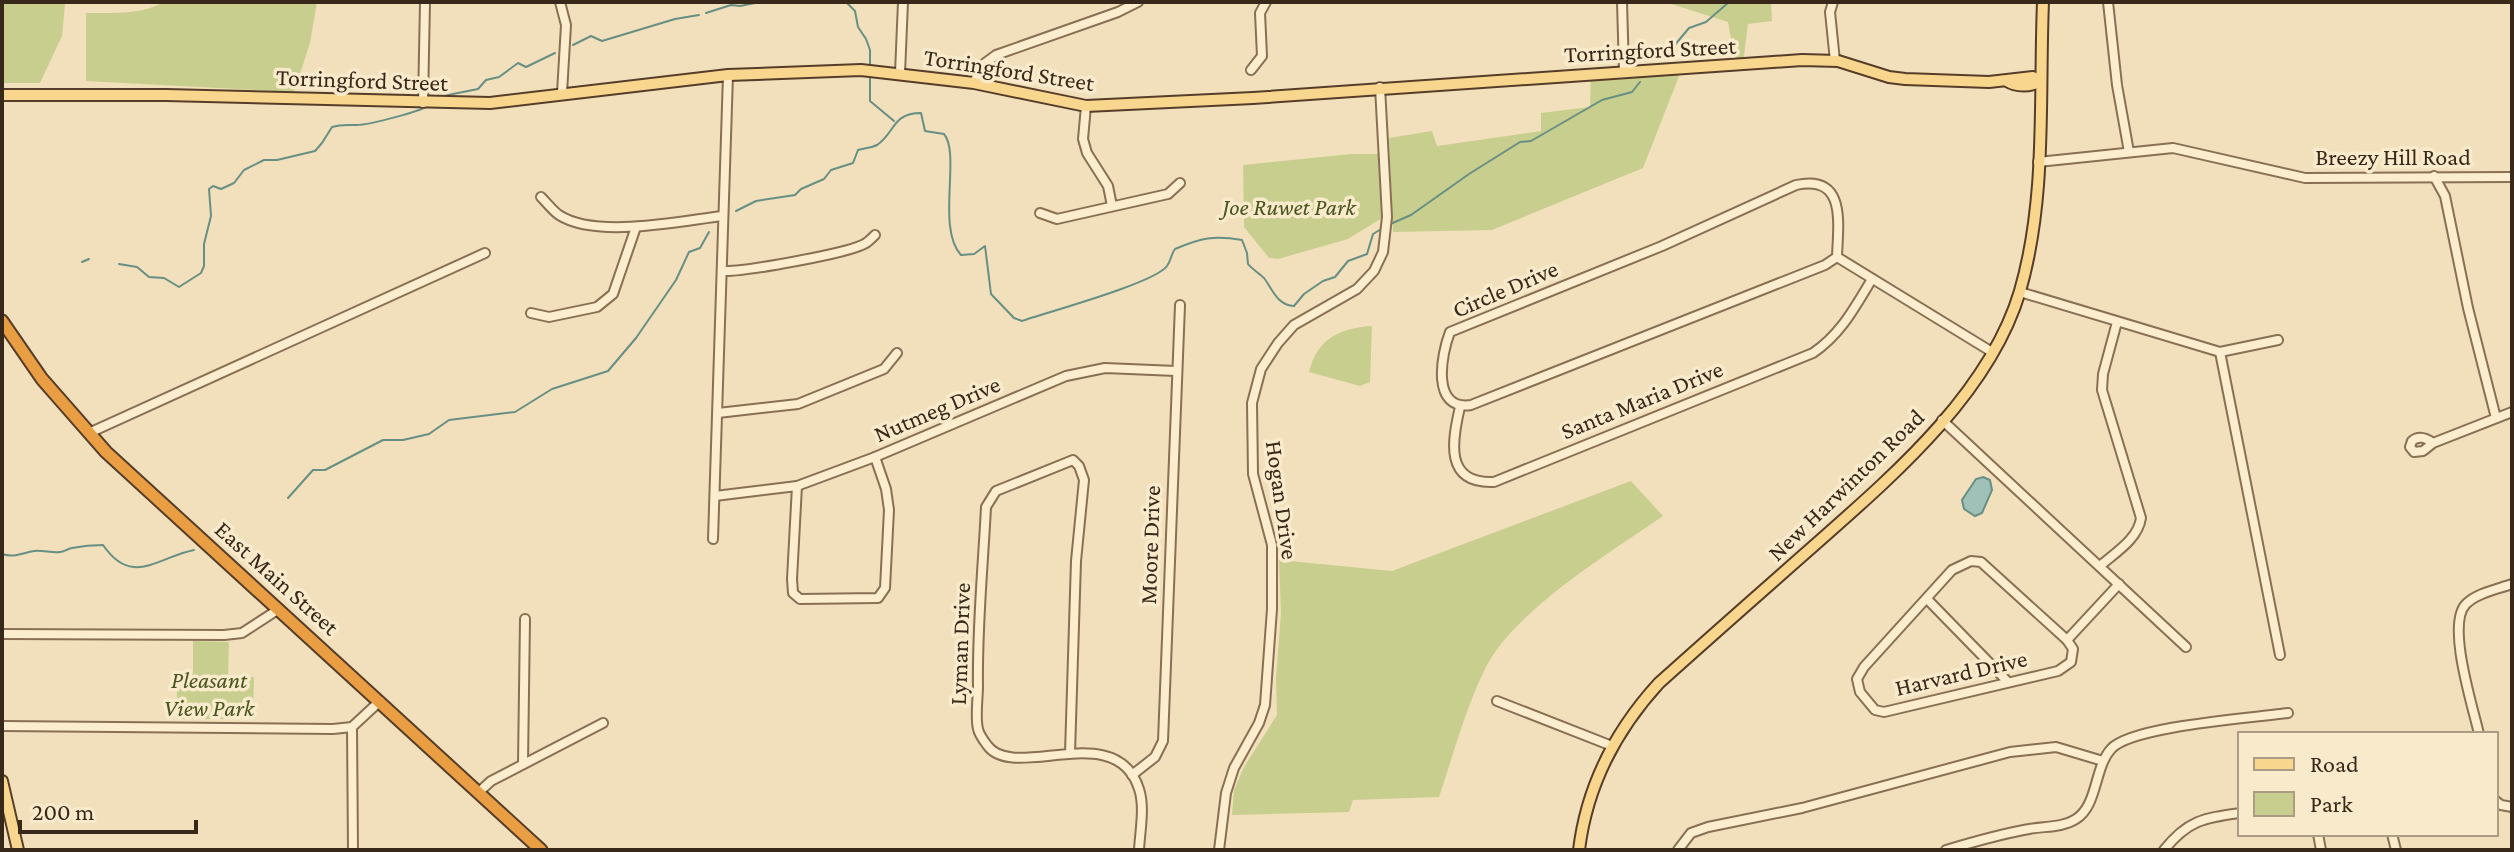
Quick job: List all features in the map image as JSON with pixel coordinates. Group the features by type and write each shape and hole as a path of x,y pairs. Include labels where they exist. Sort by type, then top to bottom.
{"highway":[{"name":"East Main Street","path":"2,321 42,379 89,433 541,850"}],"main road":[{"name":"New Harwinton Road","path":"1579,850 1590,795 1612,746 1634,711 1659,683 1897,470 1942,420 1992,352 2020,292 2033,237 2043,2"},
{"name":"Torringford Street","path":"2,95 166,95 490,103 728,75 869,70 974,83 1086,106 1253,98 1798,60 1835,61 1894,78 2007,81 2015,77 2033,77 2040,81"},
{"path":"2,781 18,850"}],"street":[{"path":"425,2 429,103"},
{"path":"560,2 566,25 562,93"},
{"path":"900,73 903,2"},
{"path":"974,83 981,66 996,55 1138,2"},
{"path":"1251,70 1262,56 1260,13 1266,2"},
{"path":"1622,2 1624,71"},
{"path":"1833,2 1830,12 1835,61"},
{"path":"2108,2 2117,85 2129,152"},
{"path":"713,539 728,75"},
{"name":"Hogan Drive","path":"1219,850 1226,793 1234,768 1259,723 1265,705 1272,609 1272,545 1253,474 1252,403 1261,369 1286,334 1303,318 1357,289 1374,271 1384,247 1387,217 1380,87"},
{"path":"1086,106 1083,139 1087,153 1108,186 1112,206"},
{"name":"Breezy Hill Road","path":"2038,162 2173,148 2305,178 2512,177"},
{"path":"2434,176 2445,196 2468,308 2496,418"},
{"path":"2445,196 2452,176"},
{"name":"Circle Drive","path":"1460,407 1450,401 1444,392 1443,350 1450,332 1662,246 1796,185 1808,182 1820,184 1833,194 1839,220 1837,257"},
{"path":"1040,213 1057,219 1168,194 1180,183"},
{"path":"541,197 560,216 592,226 636,227 722,216"},
{"path":"531,313 549,317 597,307 613,294 636,227"},
{"path":"723,271 736,272 864,245 875,235"},
{"path":"89,433 485,253"},
{"path":"1460,407 1825,265 1837,257 1992,352"},
{"name":"Santa Maria Drive","path":"1460,407 1454,453 1457,466 1468,478 1480,483 1494,482 1813,353 1848,320 1872,279"},
{"path":"2020,292 2220,352 2278,340"},
{"name":"Moore Drive","path":"1132,775 1155,757 1163,741 1180,305"},
{"path":"2100,566 2130,540 2140,527 2141,518 2102,390 2103,374 2117,322"},
{"path":"2220,352 2280,655"},
{"path":"718,413 798,404 884,369 897,353"},
{"name":"Nutmeg Drive","path":"715,496 797,486 875,457 1066,376 1105,368 1176,371"},
{"path":"2433,443 2512,412"},
{"path":"1942,420 2186,647"},
{"path":"797,486 793,593 800,599 878,598 885,588 889,510 886,489 875,457"},
{"name":"Lyman Drive","path":"1070,753 1076,561 1084,480 1073,460 996,491 986,507 977,667 978,730 988,748 998,754 1012,758 1070,753 1106,755 1132,775"},
{"name":"Harvard Drive","path":"1981,562 2067,640 2073,649 2071,662 2058,671 1884,712 1875,710 1860,692 1857,679 1864,667 1952,570 1962,563 1981,562"},
{"path":"2067,640 2119,584"},
{"path":"2479,732 2459,642 2458,621 2466,604 2476,597 2512,584"},
{"path":"1928,600 2008,682"},
{"path":"2,634 224,635 242,633 279,609"},
{"path":"523,763 525,619"},
{"path":"2,726 333,729 352,727 380,701"},
{"path":"1497,701 1612,746"},
{"path":"1946,850 1989,837 2075,820 2085,809 2103,761 2113,746 2133,736 2288,713"},
{"path":"479,792 491,781 523,763 603,723"},
{"path":"352,727 353,850"},
{"path":"1678,850 1691,833 1708,827 1802,808 2010,752 2056,747 2103,761"},
{"path":"1132,775 1140,791 1139,850"},
{"path":"2164,850 2189,824 2238,813"}],"green space":[{"path":"2,2 63,2 65,5 62,36 40,83 2,83"},
{"path":"164,2 317,2 310,43 294,92 86,81 86,13 136,11"},
{"path":"1665,2 1771,2 1772,21 1748,24 1743,63 1735,63 1728,22"},
{"path":"1683,66 1643,168 1492,230 1393,232 1389,138 1432,131 1437,146 1541,131 1541,113 1590,107 1591,71"},
{"name":"Joe Ruwet Park","path":"1380,154 1382,218 1348,239 1278,259 1269,258 1244,227 1243,165"},
{"path":"1372,326 1370,382 1360,386 1309,372 1318,351 1331,337 1349,329"},
{"path":"1631,481 1663,516 1567,583 1520,623 1501,644 1487,665 1473,697 1439,797 1353,800 1349,812 1232,815 1234,790 1244,767 1277,715 1276,678 1281,613 1279,560 1392,571"},
{"name":"Pleasant View Park","path":"193,641 229,642 228,677 254,677 253,719 178,719 176,673 193,671"}],"water":[{"path":"1983,477 1990,480 1992,490 1982,513 1975,516 1964,509 1962,500 1976,479"}],"waterway":[{"path":"706,13 731,5 760,2"},
{"path":"846,2 855,11 858,27 870,50 870,69"},
{"path":"1664,58 1689,28 1706,22 1729,2"},
{"path":"573,45 591,36 602,41 699,15"},
{"path":"438,97 478,89 486,80 499,77 518,63 526,67 555,53"},
{"path":"870,75 870,101 894,121"},
{"path":"1388,225 1411,215 1520,142 1531,141 1602,100 1632,92 1640,82"},
{"path":"119,264 137,267 149,277 164,278 179,287 201,273 204,266 204,244 211,216 209,189 213,186 221,189 234,183 244,170 264,160 315,151 332,127 383,120 431,104"},
{"path":"736,211 756,201 795,195 824,179 831,170 853,163 858,150 877,145 904,116 921,113 925,131 944,134 949,144 949,210 954,243 961,255 974,254 985,246 991,294 1014,318 1022,321 1143,280 1167,266 1175,249 1215,238 1242,240 1248,264 1264,278 1279,300 1294,306 1304,294 1335,277 1348,261 1367,254 1373,234 1383,228"},
{"path":"288,498 313,470 325,470 383,440 403,440 429,434 449,420 515,412 552,389 608,371 636,338 676,280 689,252 700,248 709,232"},
{"path":"82,262 89,259"},
{"path":"2,554 60,552 103,545 124,565 135,567 194,550"}]}
